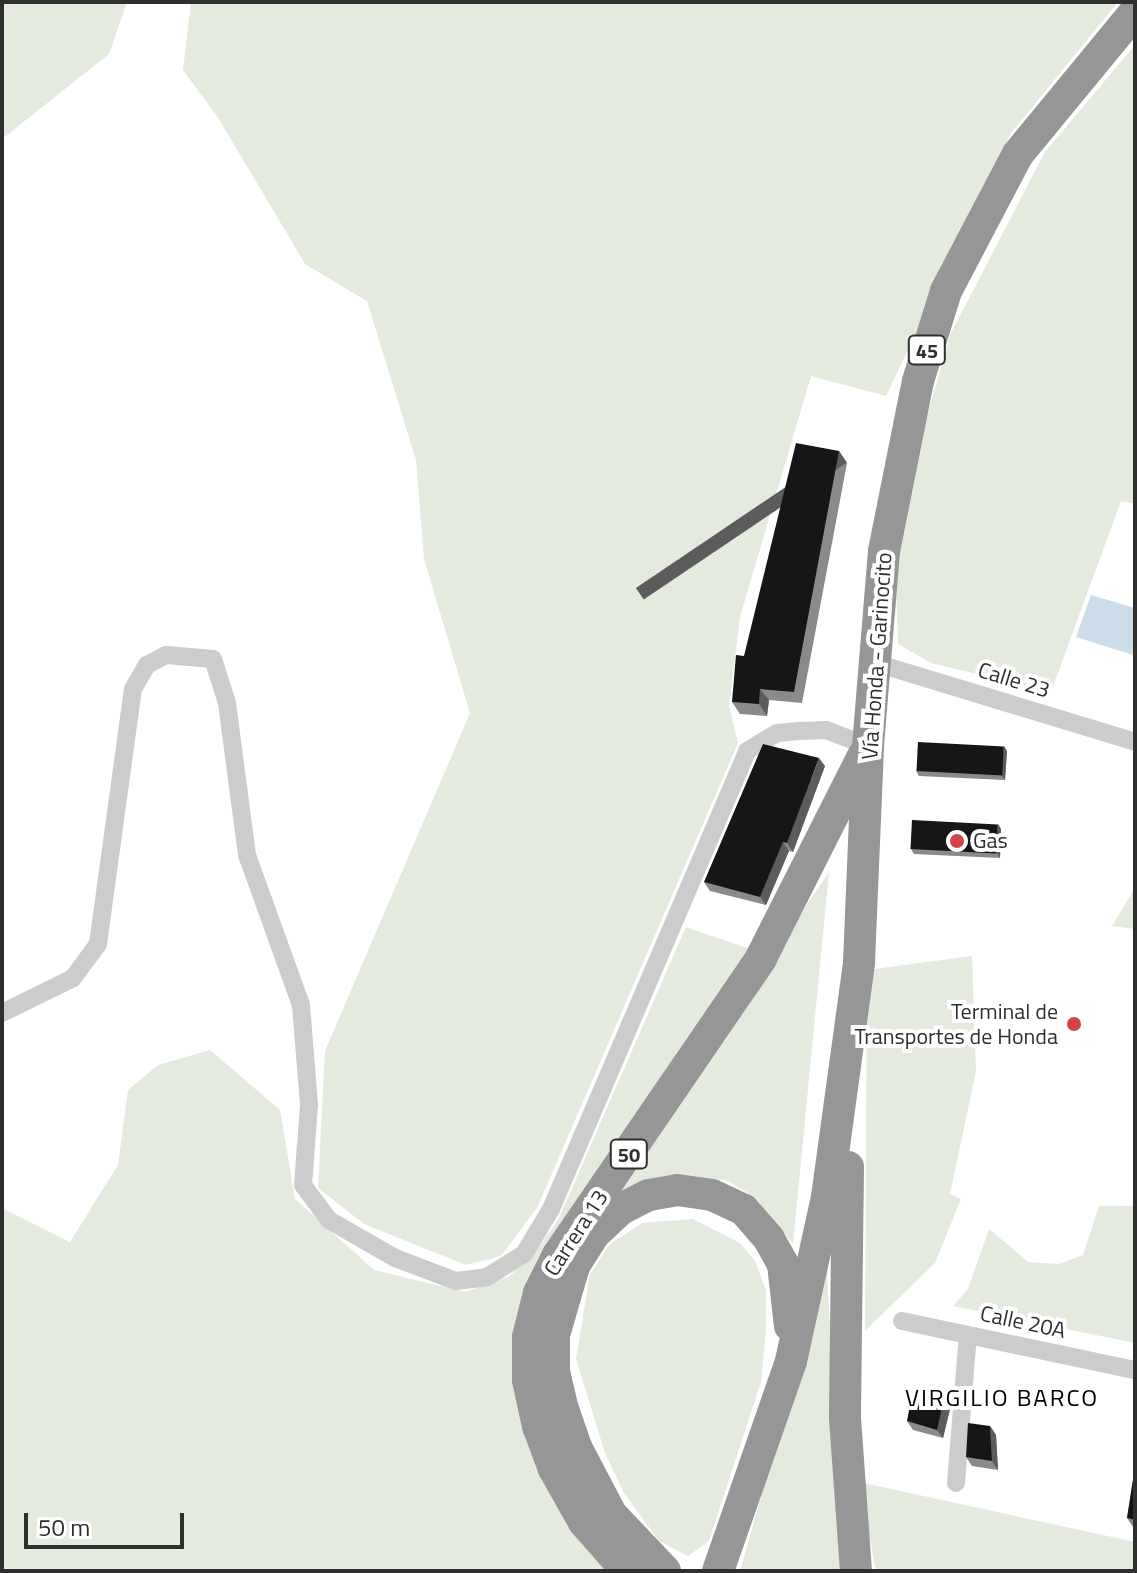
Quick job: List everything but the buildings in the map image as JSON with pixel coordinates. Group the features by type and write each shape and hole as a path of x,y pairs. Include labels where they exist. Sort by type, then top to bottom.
{"highway":[{"name":"Vía Honda - Garinocito","path":"791,1361 827,1197 848,1060 865,879 868,746 879,664 884,551 898,460 946,291 1018,154 1135,12"},
{"name":"Carrera 13","path":"627,1571 584,1522 554,1469 538,1426 528,1380 528,1337 539,1293 558,1255 761,958 868,746"},
{"path":"848,1060 845,1418 856,1571"},
{"name":"Carrera 13","path":"665,1571 611,1514 576,1447 562,1406 554,1370 554,1335 574,1266 593,1235 621,1209 649,1195 677,1190 712,1195 744,1210 783,1264 791,1361"},
{"name":"50","path":"718,1571 791,1361"}],"street":[{"path":"2,1013 73,978 98,944 133,689 147,665 166,655 213,659 227,703 247,855 301,1005 309,1105 303,1185 329,1220 395,1258 456,1281 487,1277 524,1254 551,1209 747,751 777,733 799,731 826,730 868,746"},
{"name":"Calle 23","path":"879,664 1135,742"},
{"name":"Calle 20A","path":"902,1321 1135,1370"},
{"path":"956,1483 968,1335"}],"shaded area":[{"path":"2,2 127,2 109,54 2,139"},
{"path":"191,2 1118,2 1011,133 886,396 811,376 740,617 729,706 738,743 537,1208 501,1256 466,1265 364,1224 318,1188 325,1051 470,713 424,559 416,460 367,301 305,264 219,119 183,70"},
{"path":"1135,45 1135,504 1121,501 1051,692 931,663 898,644 896,585 910,477 950,335 1045,152"},
{"path":"829,872 793,1244 755,1197 726,1180 689,1177 604,1204"},
{"path":"1135,888 1135,929 1112,926"},
{"path":"686,927 756,951 547,1263 611,1571 2,1571 2,1208 70,1242 118,1165 128,1090 158,1065 210,1050 280,1110 295,1199 374,1270 465,1292 508,1277 531,1258 558,1220"},
{"path":"972,956 976,1071 950,1194 961,1199 935,1263 865,1331 867,970"},
{"path":"1099,1206 1135,1206 1135,1343 953,1306 968,1289 989,1229 1028,1262 1059,1264 1083,1255"},
{"path":"693,1219 740,1243 755,1261 766,1290 766,1329 761,1382 709,1541 688,1556 659,1541 624,1493 605,1453 576,1359 590,1274 610,1244 642,1223"},
{"path":"826,1251 843,1571 740,1571 813,1313"},
{"path":"859,1482 1135,1542 1135,1571 876,1571"}],"water":[{"path":"1091,595 1135,608 1133,655 1076,637"}],"place":[{"name":"Gas","path":"957,841"},
{"name":"Terminal de Transportes de Honda","path":"1074,1024"}],"district":[{"name":"VIRGILIO BARCO","path":"1002,1398"}]}
